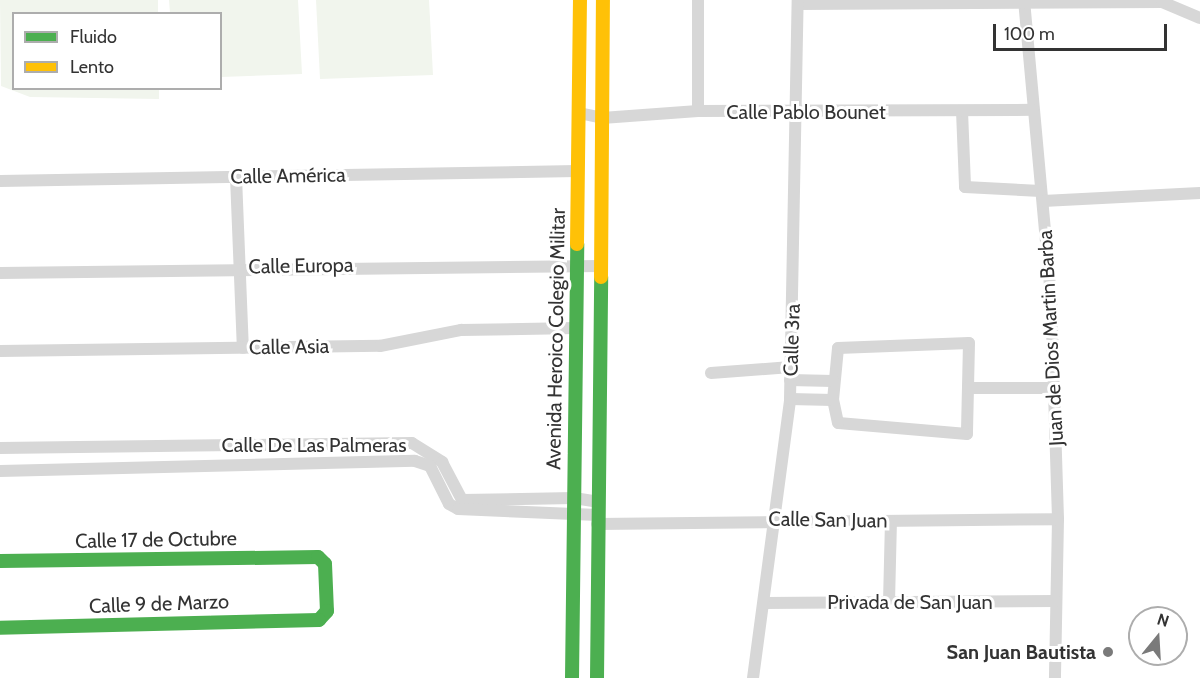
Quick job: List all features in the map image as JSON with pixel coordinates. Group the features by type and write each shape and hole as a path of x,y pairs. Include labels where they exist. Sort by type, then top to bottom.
{"main road":[{"name":"Avenida Heroico Colegio Militar","path":"572,678 580,0"},
{"path":"597,678 603,0"},
{"name":"Calle 17 de Octubre","path":"0,561 312,557 325,564 327,611 319,620"},
{"name":"Calle 9 de Marzo","path":"0,628 319,620"}],"street":[{"path":"698,0 698,111"},
{"path":"798,2 1162,2 1200,18"},
{"name":"Calle 3ra","path":"753,678 777,519 790,399 798,2"},
{"name":"Juan de Dios Martin Barba","path":"1025,3 1042,196 1054,388 1058,519 1055,678"},
{"name":"Calle Pablo Bounet","path":"579,113 602,118 698,111 795,113 1034,110"},
{"path":"962,111 962,181 970,189 1042,196 1200,193"},
{"name":"Calle América","path":"0,181 577,171"},
{"path":"236,177 243,348"},
{"name":"Calle Europa","path":"0,273 578,262 601,266"},
{"name":"Calle Asia","path":"0,351 380,346 461,330 576,328"},
{"path":"969,343 968,388 967,434 846,428 837,420 833,400 834,354 840,347 969,343"},
{"path":"711,373 791,367"},
{"path":"790,381 833,381"},
{"path":"968,388 1054,388"},
{"path":"790,399 833,400"},
{"name":"Calle De Las Palmeras","path":"0,448 412,443 432,461 462,500 574,504 598,514"},
{"path":"192,446 193,465"},
{"name":"Calle De Las Palmeras","path":"0,471 432,461"},
{"name":"Calle San Juan","path":"598,514 777,519 1058,519"},
{"path":"889,602 891,520"},
{"name":"Privada de San Juan","path":"764,603 1056,601"}],"shaded area":[{"path":"0,0 158,0 158,12 12,12 12,90 159,90 159,99 30,97 1,86"},
{"path":"169,0 298,0 302,74 222,77 222,12 170,12"},
{"path":"316,0 429,0 433,75 320,79"}],"traffic: fast":[{"path":"572,678 577,244"},
{"path":"597,678 601,277"},
{"path":"0,561 318,557 325,564 327,611 319,620 0,628"}],"traffic: slow":[{"path":"577,244 580,0"},
{"path":"601,277 603,0"}],"place":[{"name":"San Juan Bautista","path":"1108,652"}]}
